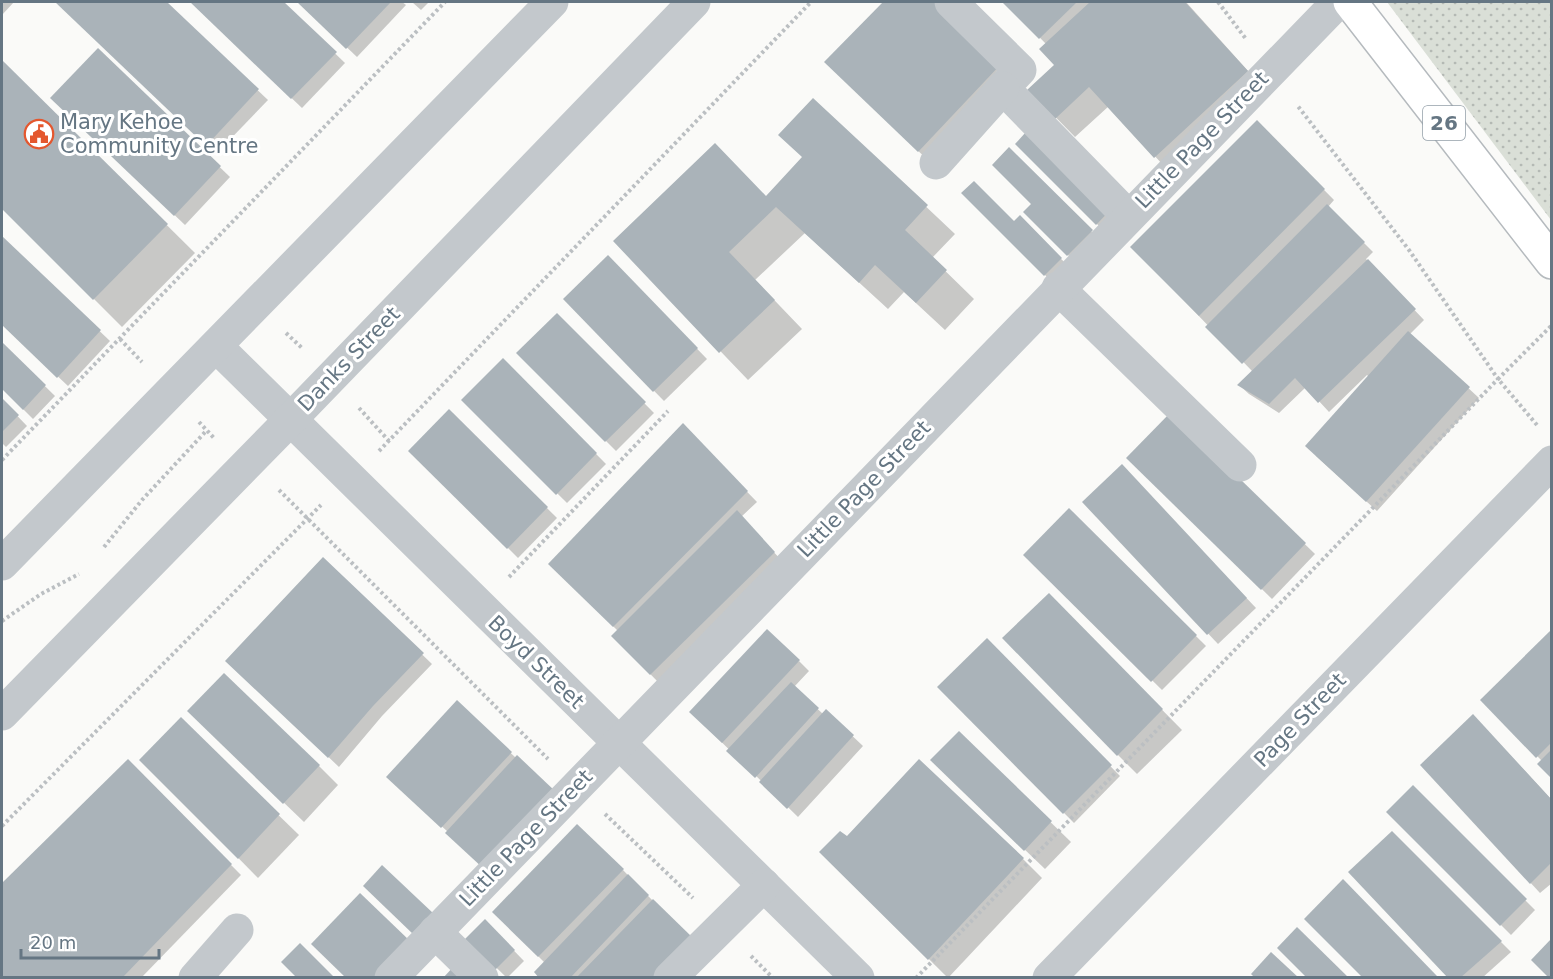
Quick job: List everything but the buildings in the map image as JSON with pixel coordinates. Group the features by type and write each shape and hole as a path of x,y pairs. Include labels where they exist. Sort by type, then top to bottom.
{"main road":[{"name":"26","path":"1350,2 1551,262"}],"street":[{"path":"2,564 552,2"},
{"name":"Danks Street","path":"2,714 694,2"},
{"path":"936,163 1020,70 951,2"},
{"name":"Little Page Street","path":"391,978 1338,2"},
{"path":"1004,88 1128,216"},
{"path":"1058,288 1240,465"},
{"name":"Boyd Street","path":"216,346 858,978"},
{"name":"Page Street","path":"1049,978 1548,447"},
{"path":"670,978 764,885"},
{"path":"195,978 237,930"},
{"path":"435,932 482,978"}],"path":[{"path":"2,460 445,2"},
{"path":"2,825 307,518 351,481 811,2"},
{"path":"1548,447 1498,379 1551,325"},
{"path":"480,607 668,411"},
{"path":"100,553 142,500 207,430"},
{"path":"242,468 264,476 575,787 722,926 773,978"},
{"path":"2,621 41,594 88,569"}],"shaded area":[{"path":"1387,2 1551,2 1551,220"}],"place":[{"name":"Mary Kehoe Community Centre","path":"39,134"}]}
